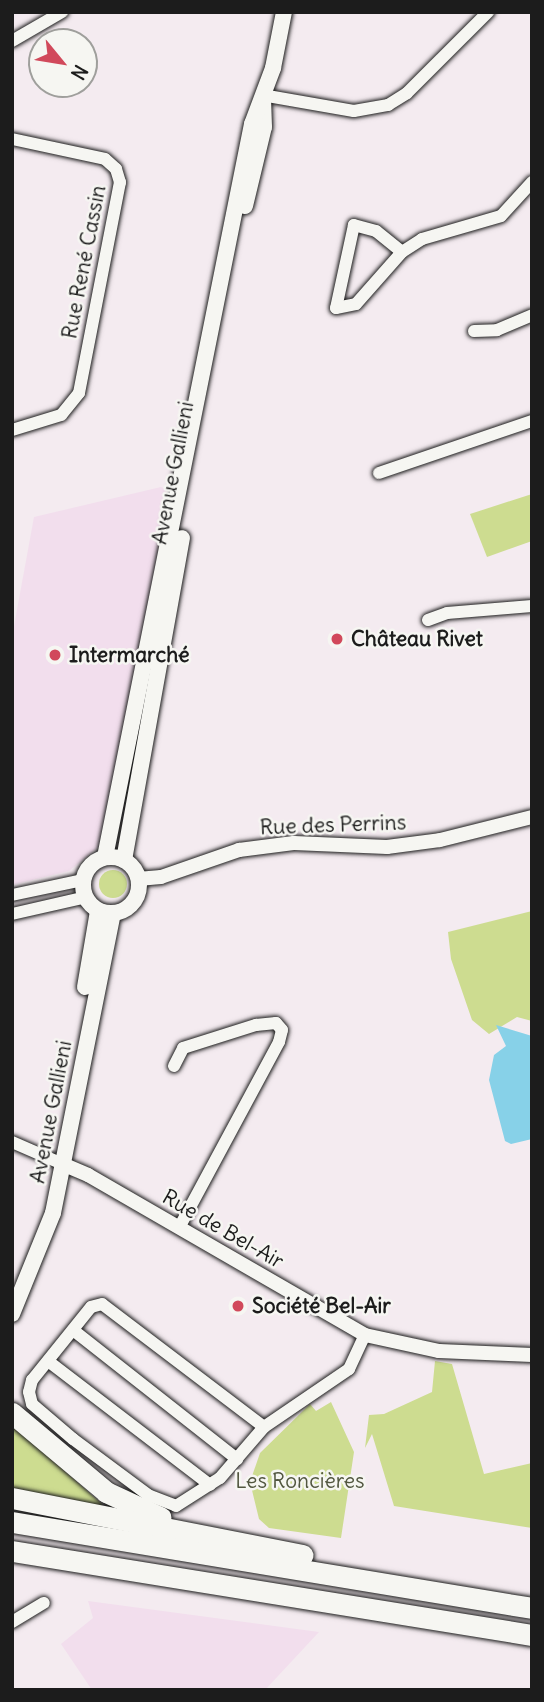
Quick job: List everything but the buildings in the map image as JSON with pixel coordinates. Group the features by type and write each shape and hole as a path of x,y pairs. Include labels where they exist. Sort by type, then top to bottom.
{"highway":[{"path":"12,1413 106,1492 156,1516 246,1543"},
{"path":"12,1498 374,1569 408,1587"},
{"path":"12,1522 532,1608"},
{"path":"12,1551 532,1635"}],"main road":[{"name":"Avenue Gallieni","path":"124,860 192,483 264,127 262,94 275,12"},
{"name":"Avenue Gallieni","path":"105,857 244,161 284,12"},
{"path":"105,857 124,860 138,879 130,905 106,912 84,889 91,864 105,857"},
{"name":"Avenue Gallieni","path":"12,1314 53,1213 59,1163 106,912"},
{"name":"Avenue Gallieni","path":"12,1287 44,1211 59,1163"}],"street":[{"path":"12,41 62,12"},
{"path":"262,94 343,110 388,105 407,93 488,12"},
{"name":"Rue René Cassin","path":"12,139 104,159 116,169 120,182 79,393 61,415 12,430"},
{"path":"402,252 376,231 354,225 336,308 356,304 402,252 422,239 501,216 532,182"},
{"path":"474,331 497,330 532,315"},
{"path":"379,473 532,421"},
{"path":"428,620 447,612 532,606"},
{"name":"Rue des Perrins","path":"138,879 161,877 239,850 294,843 387,847 440,840 532,817"},
{"path":"12,895 84,889"},
{"path":"12,914 84,889"},
{"path":"174,1066 183,1048 257,1025 276,1023 282,1030 279,1042 179,1228"},
{"path":"13,1144 59,1163"},
{"name":"Rue de Bel-Air","path":"59,1163 179,1228 365,1335 439,1352 532,1355"},
{"path":"264,1427 110,1307 91,1307 32,1380 32,1404 73,1439 160,1501 176,1506 187,1502 210,1485 264,1427 349,1369 365,1335"},
{"path":"73,1330 237,1459"},
{"path":"48,1362 210,1485"},
{"path":"12,1622 44,1603"}],"shaded area":[{"path":"161,487 170,491 102,844 69,871 12,885 12,637 34,517"},
{"path":"88,1601 319,1632 265,1690 92,1690 61,1644 93,1618"}],"green space":[{"path":"532,494 532,541 487,557 470,514"},
{"path":"113,870 123,874 127,884 123,894 113,898 103,894 99,884 103,874"},
{"path":"532,911 532,1021 517,1017 489,1034 472,1020 451,959 448,932"},
{"path":"435,1361 452,1364 484,1474 532,1463 532,1528 394,1506 372,1434 365,1448 369,1415 384,1414 432,1392"},
{"name":"Les Roncières","path":"331,1402 354,1452 341,1538 269,1528 259,1519 250,1482 260,1453 310,1404 316,1411"},
{"path":"12,1424 102,1504 102,1506 12,1491"}],"water":[{"path":"496,1025 532,1036 532,1139 511,1144 505,1141 489,1080 494,1055 506,1046"}],"place":[{"name":"Château Rivet","path":"337,639"},
{"name":"Intermarché","path":"55,655"},
{"name":"Société Bel-Air","path":"238,1306"}]}
